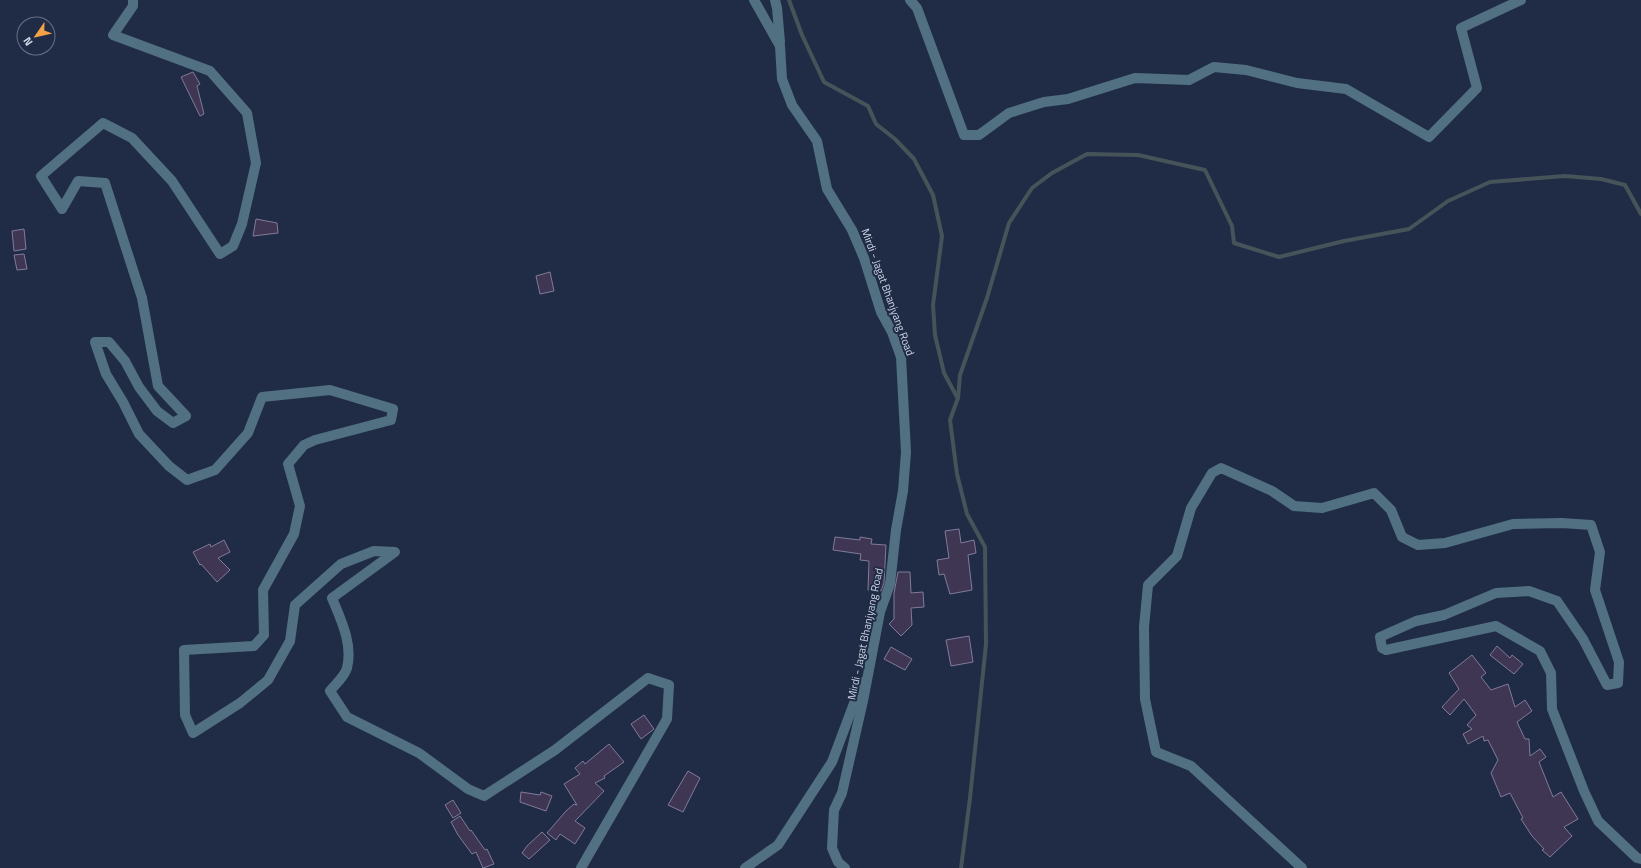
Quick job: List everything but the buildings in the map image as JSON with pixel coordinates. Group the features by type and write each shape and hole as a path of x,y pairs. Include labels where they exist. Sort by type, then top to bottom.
{"street":[{"path":"133,0 133,6 113,35 210,71 247,113 256,163 242,224 233,246 220,254 172,181 132,138 103,123 41,176 62,209 78,181 105,183 142,298 158,386 186,416 173,423 157,411 139,387 125,361 109,342 95,342 106,374 123,402 139,434 169,466 187,480 215,470 248,433 262,397 330,390 393,409 391,420 315,440 304,445 288,464 300,506 294,534 263,590 264,635 254,646 184,650 185,714 193,733 240,703 268,680 290,641 295,605 341,564 374,551 395,552 332,598 347,635 348,651 347,669 330,691 347,718 419,753 468,789 484,796 556,750 648,678 669,685 667,719 581,868"},
{"name":"Mirdi - Jagat Bhanjyang Road","path":"754,0 780,46 782,79 792,105 817,141 827,189 852,230 864,258 881,312 892,332 902,357 906,452 903,491 896,530 890,584 880,612 873,654 842,793 834,810 832,848 838,862 845,868"},
{"path":"775,0 780,46"},
{"path":"910,0 917,8 964,135 979,135 1009,113 1044,102 1068,99 1135,78 1189,80 1214,67 1246,70 1297,83 1346,89 1429,137 1477,88 1461,28 1520,0"},
{"path":"1302,868 1276,842 1229,803 1191,766 1156,752 1151,730 1145,700 1144,627 1148,585 1177,556 1191,508 1212,473 1221,468 1272,491 1294,506 1322,508 1374,493 1391,510 1402,537 1418,545 1445,543 1513,524 1562,523 1591,525 1600,552 1595,590 1620,662 1618,683 1607,685 1583,638 1557,601 1529,591 1496,593 1444,616 1416,621 1380,637 1382,648 1386,650 1496,626 1540,651 1551,673 1552,709 1584,791 1598,821 1637,858 1641,859"},
{"path":"745,868 778,845 832,762 873,654"}],"waterway":[{"path":"789,0 802,35 824,82 868,106 876,124 895,139 914,159 933,195 942,236 933,305 935,335 944,373 957,397"},
{"path":"961,868 986,644 985,547 967,514 957,474 950,420 958,398 960,375 987,298 1009,223 1032,188 1052,173 1087,154 1138,155 1205,170 1232,226 1234,243 1279,257 1344,241 1409,229 1448,201 1490,182 1565,176 1601,179 1625,185 1641,214"}]}
